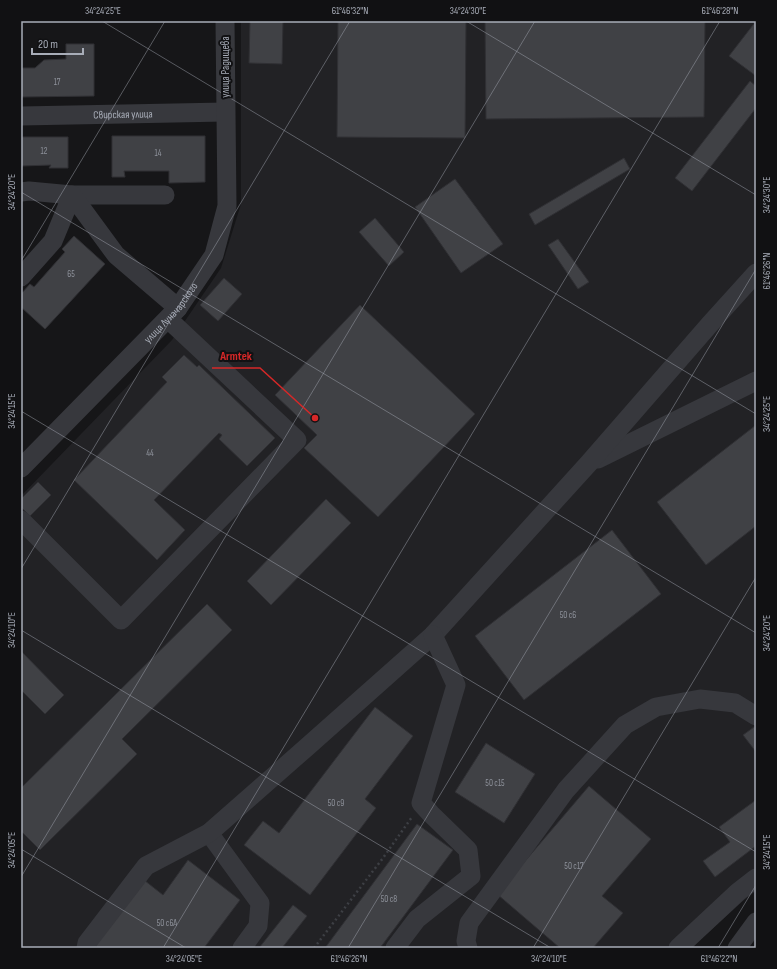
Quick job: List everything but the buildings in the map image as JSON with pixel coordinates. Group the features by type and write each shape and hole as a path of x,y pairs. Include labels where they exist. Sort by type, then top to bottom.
{"street":[{"name":"улица Радищева","path":"225,21 225,112"},
{"name":"Свирская улица","path":"21,116 225,112"},
{"name":"улица Луначарского","path":"21,468 173,313 214,255 227,206 225,112"},
{"path":"21,192 29,191 72,195 165,195"},
{"path":"21,520 121,620 297,440 116,254 72,195"},
{"path":"21,277 53,241 72,195"},
{"path":"86,948 87,943 146,866 209,833 308,747 432,635 589,463 756,273"},
{"path":"589,463 756,381"},
{"path":"395,948 417,919 471,876 468,850 430,814 421,803 456,685 432,635"},
{"path":"468,948 466,941 469,923 566,790 625,725 656,707 700,699 734,704 756,716"},
{"path":"209,833 260,903 258,926 242,948"},
{"path":"678,948 738,892 756,878"},
{"path":"737,948 756,922"}],"path":[{"path":"314,948 383,858 421,803"}],"shaded area":[{"path":"241,21 756,21 756,891 691,948 21,948 21,496 172,340 221,268 241,204"}],"place":[{"name":"Armtek","path":"315,418"}]}
